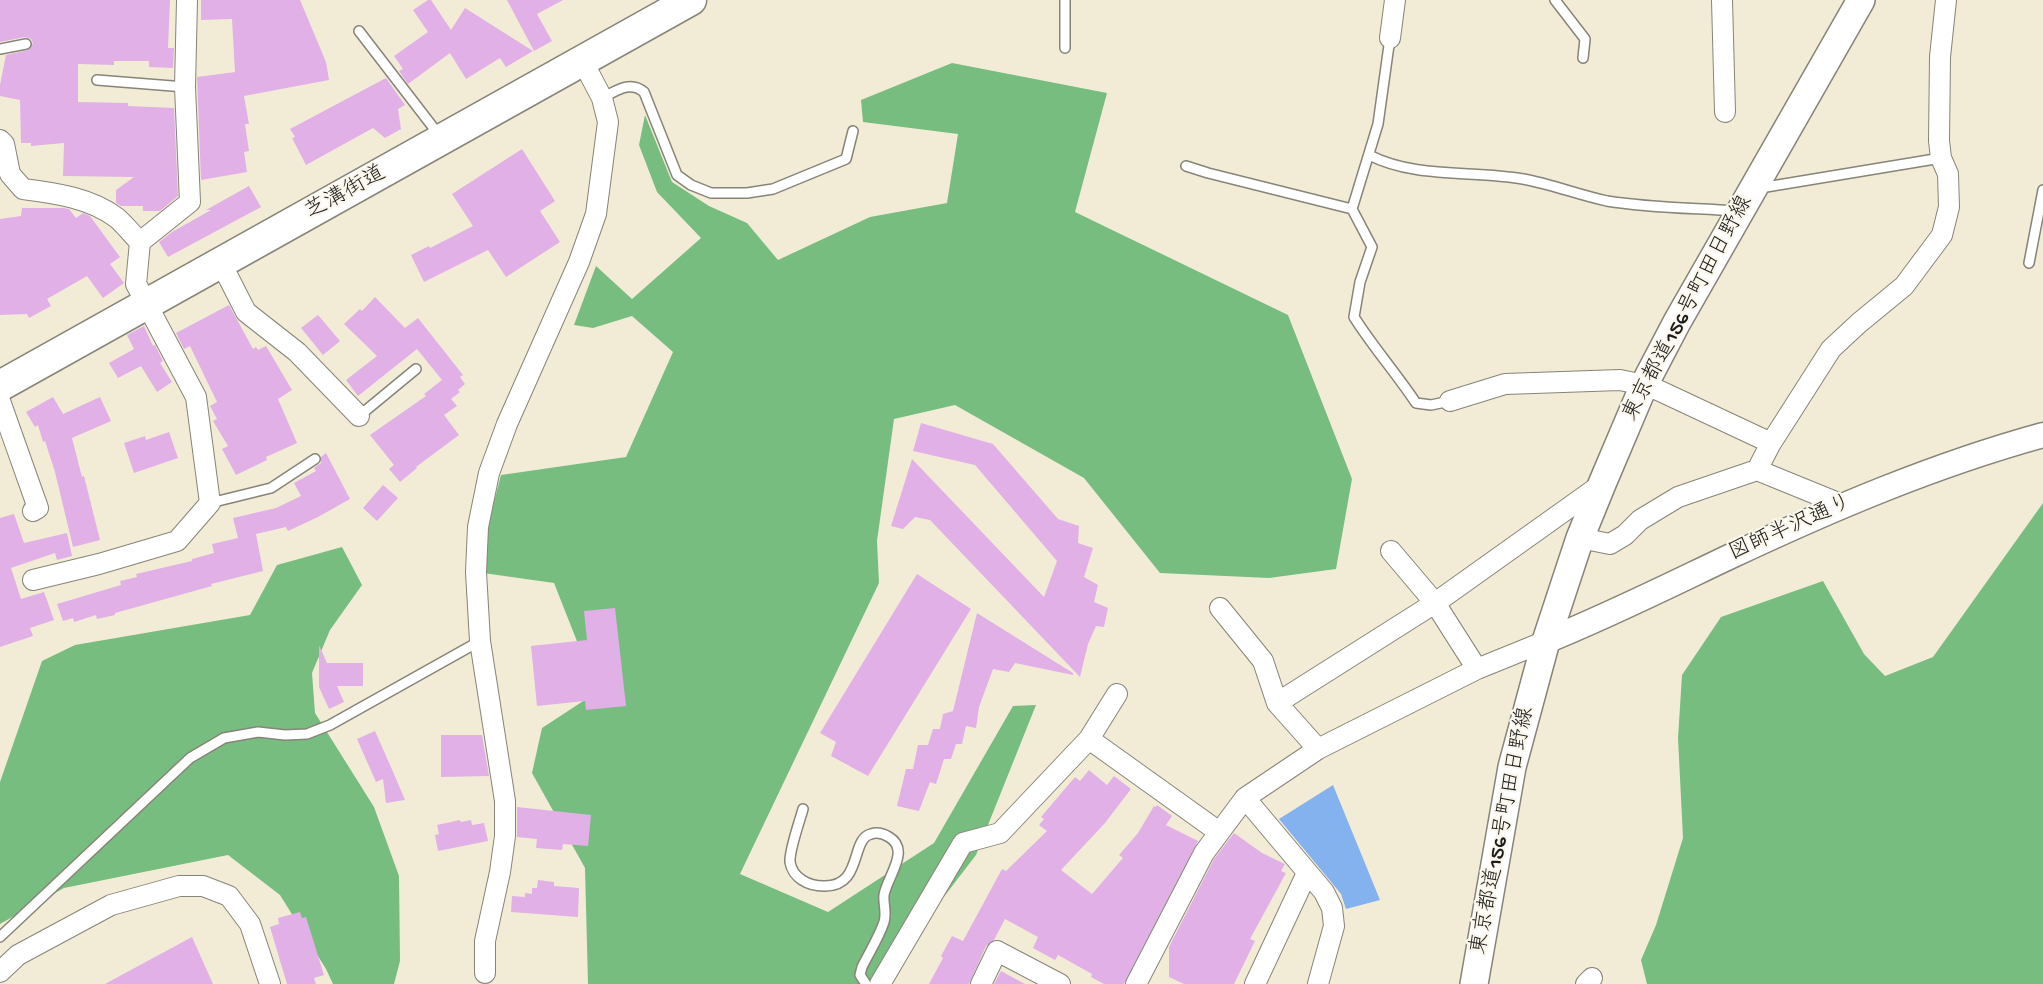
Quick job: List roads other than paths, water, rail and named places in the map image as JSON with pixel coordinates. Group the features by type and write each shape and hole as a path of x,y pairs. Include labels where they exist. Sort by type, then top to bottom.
{"main road":[{"name":"芝溝街道","path":"0,386 691,0"},
{"name":"東京都道156号町田日野線","path":"1474,984 1512,767 1546,641 1602,484 1644,385 1677,322 1861,0"}],"street":[{"path":"33,580 177,542 210,503 196,397 135,284 140,242 190,202 185,87 187,0"},
{"path":"1390,38 1395,0"},
{"path":"1722,0 1725,112"},
{"path":"1756,470 1831,349 1904,286 1942,235 1949,207 1948,174 1941,158 1939,141 1938,89 1946,0"},
{"path":"485,973 485,941 502,854 505,801 480,642 476,572 478,527 489,473 507,424 579,262 596,214 608,130 607,114 602,98 582,60"},
{"path":"0,140 4,144 5,174 23,189 48,192 97,206 117,218 140,242"},
{"path":"222,263 246,312 297,352 359,416"},
{"path":"1450,401 1505,384 1620,380 1644,385 1771,443"},
{"path":"0,401 38,508 33,511"},
{"name":"図師半沢通り","path":"1546,641 1603,619 1729,557 1843,505 1968,457 2043,435"},
{"path":"1581,538 1610,544 1625,535 1640,520 1678,497 1756,470 1843,505"},
{"path":"1277,703 1435,603 1602,484"},
{"path":"1391,551 1435,603 1477,669"},
{"path":"1220,608 1263,661 1277,703 1318,749"},
{"path":"1136,984 1204,853 1245,798 1318,749 1477,669 1546,641"},
{"path":"880,984 963,843 1000,833 1089,739 1117,694"},
{"path":"1089,739 1219,832"},
{"path":"1245,798 1324,892 1332,908 1334,926 1318,984"},
{"path":"1255,984 1307,873"},
{"path":"0,972 18,955 111,905 179,886 203,886 229,896 250,924 270,984"},
{"path":"981,984 997,951 1060,984"}],"lane":[{"path":"1065,0 1065,48"},
{"path":"1555,0 1585,39 1583,58"},
{"path":"359,31 442,140"},
{"path":"1390,38 1378,124 1352,209 1372,247 1360,282 1354,317 1368,340 1395,372 1416,403 1431,405 1450,401"},
{"path":"0,49 26,44"},
{"path":"97,80 185,87"},
{"path":"602,98 624,87 639,88 644,92 677,175 691,185 711,193 747,193 773,189 846,159 853,131"},
{"path":"1370,154 1382,161 1419,170 1523,179 1633,205 1746,200 1941,158"},
{"path":"1186,166 1352,209"},
{"path":"2029,262 2043,190"},
{"path":"359,416 416,369"},
{"path":"210,503 271,488 315,459"},
{"path":"0,937 190,758 224,738 258,732 285,735 307,734 330,725 480,642"},
{"path":"803,808 790,860 793,872 803,881 817,886 833,886 844,880 850,873 863,838 871,834 891,837 897,845 899,855 884,894 885,920 862,967 861,975 866,984"}],"water":[{"path":"1333,785 1380,900 1346,909 1341,894 1279,819"}]}
